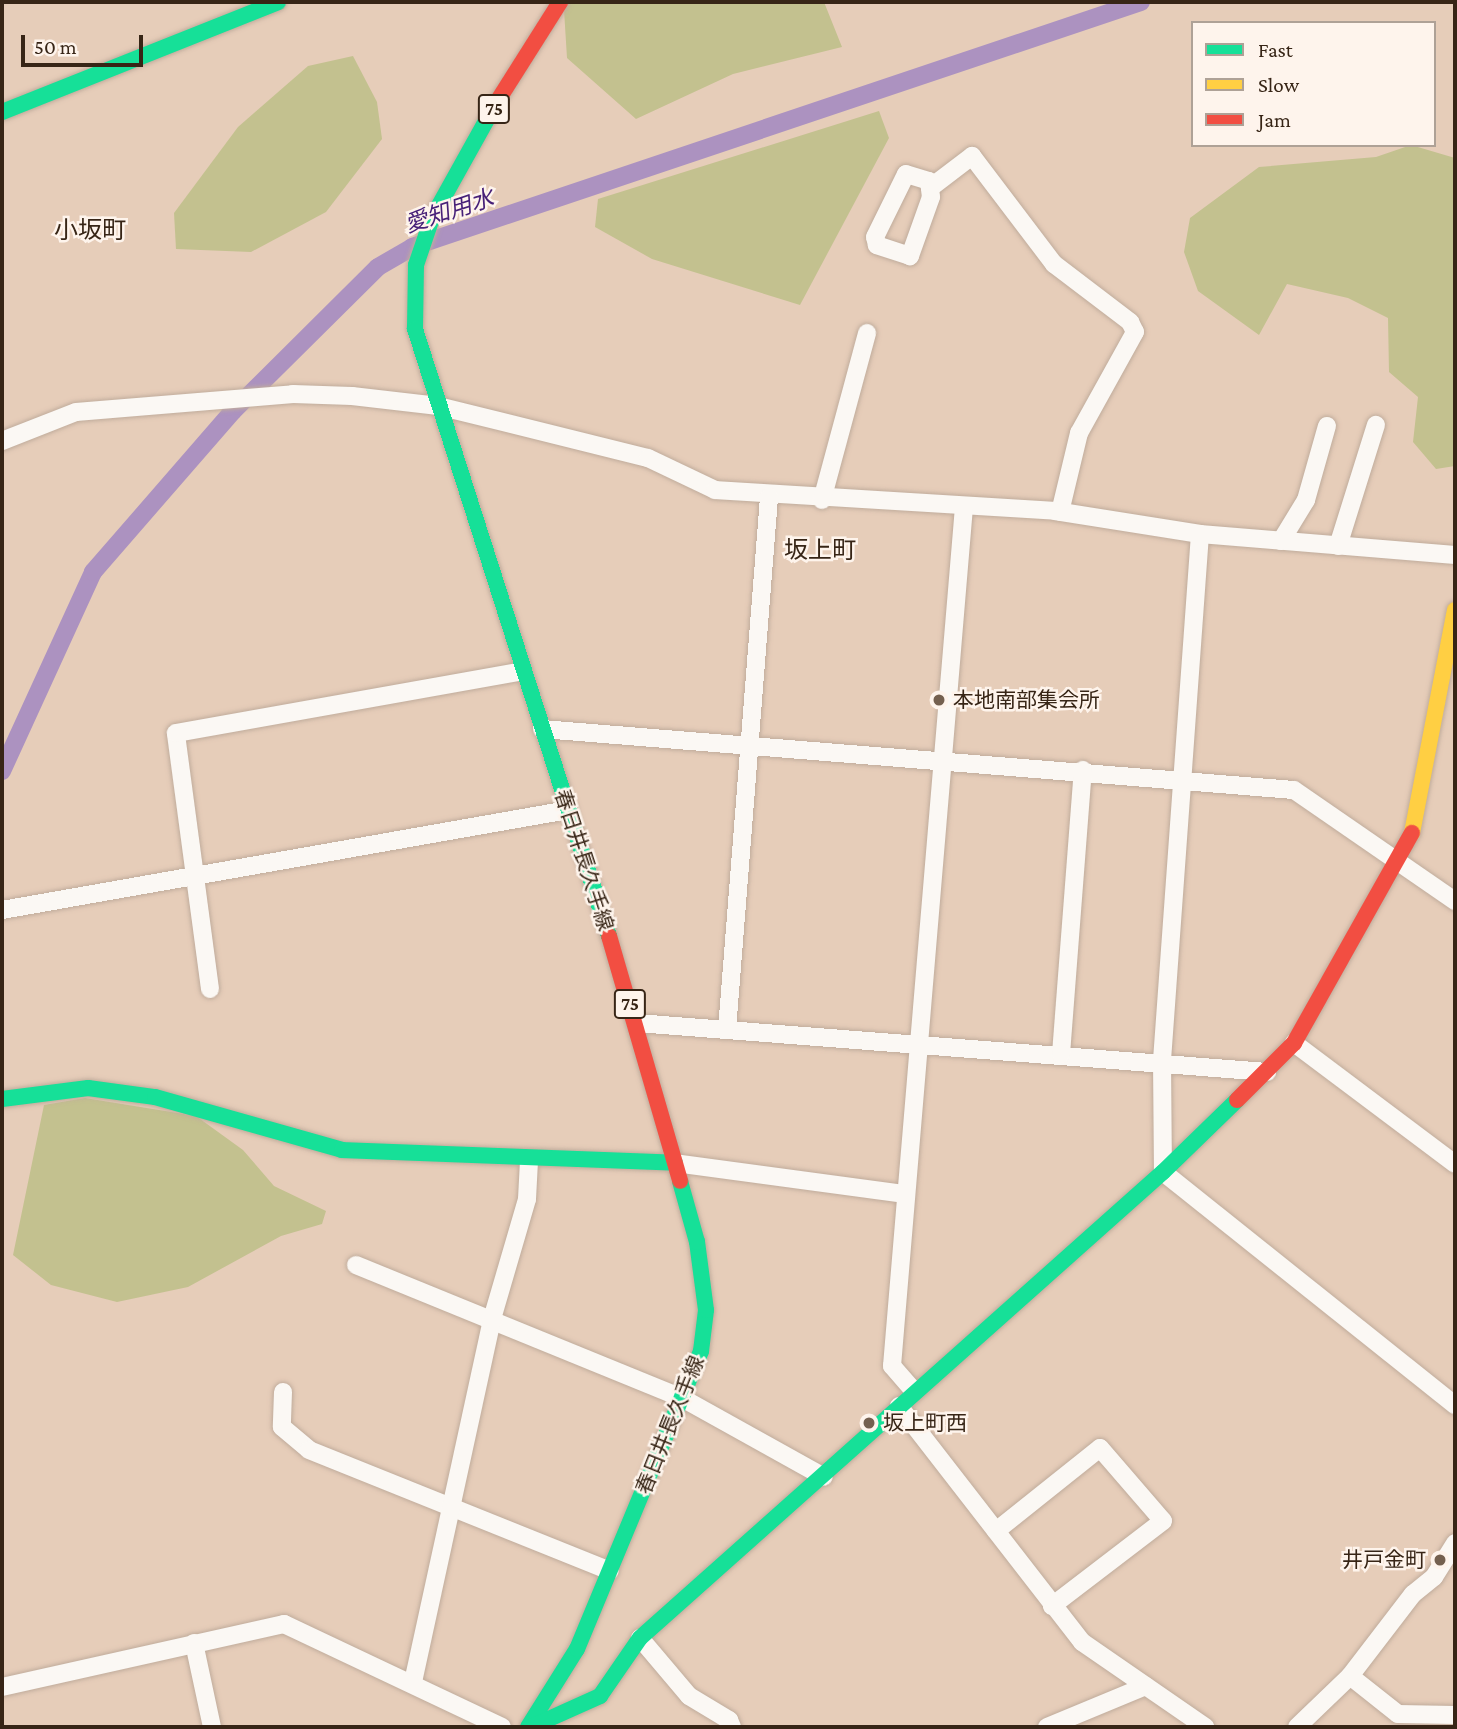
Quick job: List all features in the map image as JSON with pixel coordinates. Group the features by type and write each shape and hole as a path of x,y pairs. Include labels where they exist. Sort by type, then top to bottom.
{"main road":[{"path":"2,112 278,2"},
{"name":"春日井長久手線","path":"529,1727 577,1649 701,1350 706,1310 697,1242 636,1023 415,329 416,265 432,218 529,45 560,2"},
{"path":"529,1727 600,1696 640,1638 824,1477 913,1390 1163,1172 1294,1043 1415,827 1455,610"},
{"path":"2,1099 88,1088 155,1097 342,1150 529,1160 675,1163"}],"street":[{"path":"930,188 972,156 1054,264 1130,322 1135,332 1079,433 1060,512"},
{"path":"822,500 867,333"},
{"path":"2,441 76,412 293,394 438,406 648,458 715,490 769,497 1060,512 1199,534 1455,555"},
{"path":"1338,546 1376,425"},
{"path":"1281,541 1306,500 1327,426"},
{"path":"727,1030 769,497"},
{"path":"913,1390 892,1366 904,1195 964,506"},
{"path":"1199,534 1162,1060 1163,1172 1455,1405"},
{"path":"210,989 176,733 523,671"},
{"path":"1438,692 1455,700"},
{"path":"542,729 1083,770 1294,790 1455,901"},
{"path":"1061,1054 1083,770"},
{"path":"2,910 568,810"},
{"path":"636,1023 917,1045 1162,1060 1267,1072"},
{"path":"1294,1043 1455,1164"},
{"path":"413,1682 492,1320 527,1199 529,1160"},
{"path":"675,1163 904,1195"},
{"path":"356,1265 682,1398 824,1477"},
{"path":"283,1392 282,1427 289,1438 452,1508 610,1571"},
{"path":"899,1406 1082,1642 1205,1727"},
{"path":"996,1531 1100,1448 1163,1521 1052,1606"},
{"path":"1297,1727 1350,1676 1413,1594 1434,1577 1455,1543"},
{"path":"2,1687 284,1623 413,1682 502,1727"},
{"path":"640,1638 689,1696 729,1720 732,1727"},
{"path":"194,1643 212,1727"},
{"path":"1350,1676 1398,1714 1455,1715"},
{"path":"1047,1727 1146,1686"}],"shaded area":[{"path":"569,2 824,2 842,47 733,74 636,119 567,58 564,10"},
{"path":"353,56 377,102 382,139 326,212 251,252 176,249 174,213 238,127 308,66"},
{"path":"879,111 889,138 800,305 652,259 595,227 598,199"},
{"path":"1405,147 1418,147 1455,158 1455,466 1436,469 1413,442 1418,397 1389,372 1388,318 1348,298 1287,284 1259,335 1198,291 1184,252 1190,218 1259,167 1376,157"},
{"path":"85,1098 196,1116 243,1150 274,1186 326,1211 322,1224 281,1236 188,1287 117,1302 51,1285 13,1255 44,1105"}],"waterway":[{"name":"愛知用水","path":"2,771 93,572 233,411 378,267 412,247 1141,2"}],"traffic: fast":[{"path":"2,112 278,2"},
{"path":"495,105 432,218 416,265 415,329 609,936"},
{"path":"2,1099 88,1088 155,1097 342,1150 675,1163"},
{"path":"531,1727 600,1696 640,1638 1163,1172 1237,1100"},
{"path":"528,1727 577,1649 701,1351 706,1310 697,1242 680,1181"}],"traffic: slow":[{"path":"1412,833 1455,610"}],"traffic: jam":[{"path":"495,105 560,2"},
{"path":"1237,1100 1294,1043 1412,833"},
{"path":"609,936 680,1181"}],"place":[{"name":"本地南部集会所","path":"939,700"},
{"name":"坂上町西","path":"869,1423"},
{"name":"井戸金町","path":"1440,1560"}],"district":[{"name":"小坂町","path":"90,230"},
{"name":"坂上町","path":"820,550"}]}
